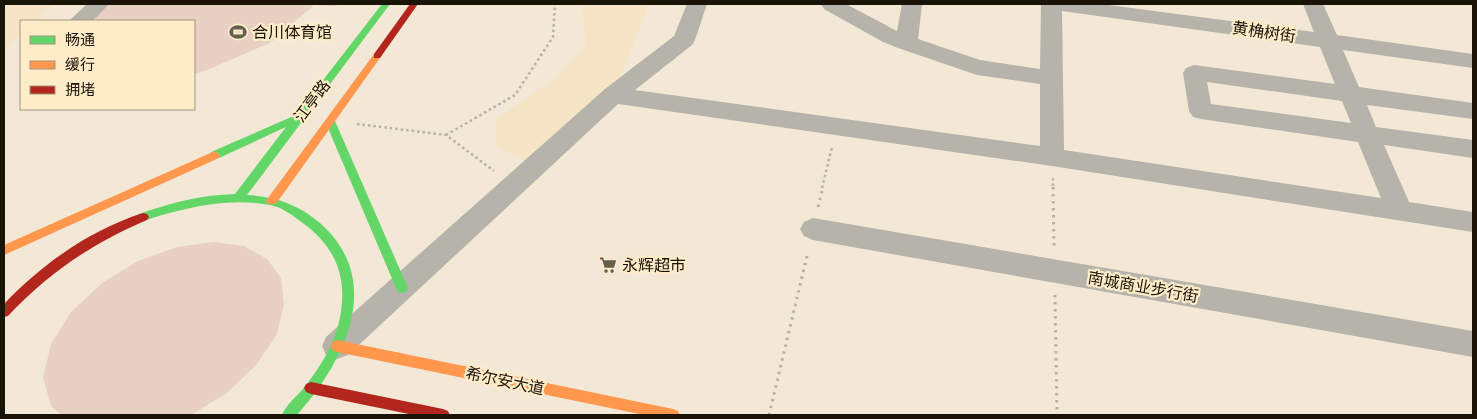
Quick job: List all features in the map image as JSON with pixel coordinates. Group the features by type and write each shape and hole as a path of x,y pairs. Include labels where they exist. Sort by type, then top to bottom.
{"street":[{"path":"81,20 99,4"},
{"name":"江亭路","path":"238,198 386,4"},
{"name":"江亭路","path":"272,201 414,4"},
{"path":"338,346 613,95 684,40 697,4"},
{"path":"832,4 891,37 976,67 1052,78"},
{"path":"906,43 912,4"},
{"path":"1051,4 1052,157"},
{"name":"黄桷树街","path":"1055,4 1473,61"},
{"path":"1313,4 1399,210"},
{"path":"1473,111 1194,73 1201,111 1473,149"},
{"path":"613,95 1052,157 1473,222"},
{"path":"4,250 300,117"},
{"path":"330,121 402,288"},
{"path":"4,312 18,290 50,266 96,238 151,214 204,201 238,198 272,201 294,211 325,231 344,262 349,301 338,346 322,376 289,415"},
{"name":"南城商业步行街","path":"813,229 1473,344"},
{"name":"希尔安大道","path":"338,346 674,415"},
{"path":"311,388 443,415"}],"path":[{"path":"446,135 515,95 553,37 555,4"},
{"path":"330,121 446,135 514,186"},
{"path":"769,415 837,127"}],"shaded area":[{"path":"4,4 55,4 36,20 20,20 20,35 4,49"},
{"name":"合川体育馆","path":"102,4 338,4 336,6 314,5 270,43 195,74 195,20 95,20"},
{"path":"582,4 649,4 613,95 536,166 497,147 496,119 558,76 586,44"},
{"path":"214,242 244,246 267,259 281,278 284,304 277,334 257,364 227,393 191,415 62,415 51,406 43,378 51,344 71,312 102,283 138,261 177,247"}],"traffic: fast":[{"path":"238,198 386,4"},
{"path":"215,155 300,117"},
{"path":"330,121 402,288"},
{"path":"143,217 174,207 206,201 238,198 254,199 276,202 287,207 313,224 328,237 338,252 345,268 348,286 345,322 340,340 328,365 312,388 289,415"}],"traffic: slow":[{"path":"272,201 377,56"},
{"path":"4,250 215,155"},
{"path":"337,346 673,415"}],"traffic: jam":[{"path":"377,56 414,4"},
{"path":"4,312 34,282 68,256 123,225 143,217"},
{"path":"311,388 443,415"}],"place":[{"name":"合川体育馆","path":"238,32"},
{"name":"永辉超市","path":"608,265"}]}
